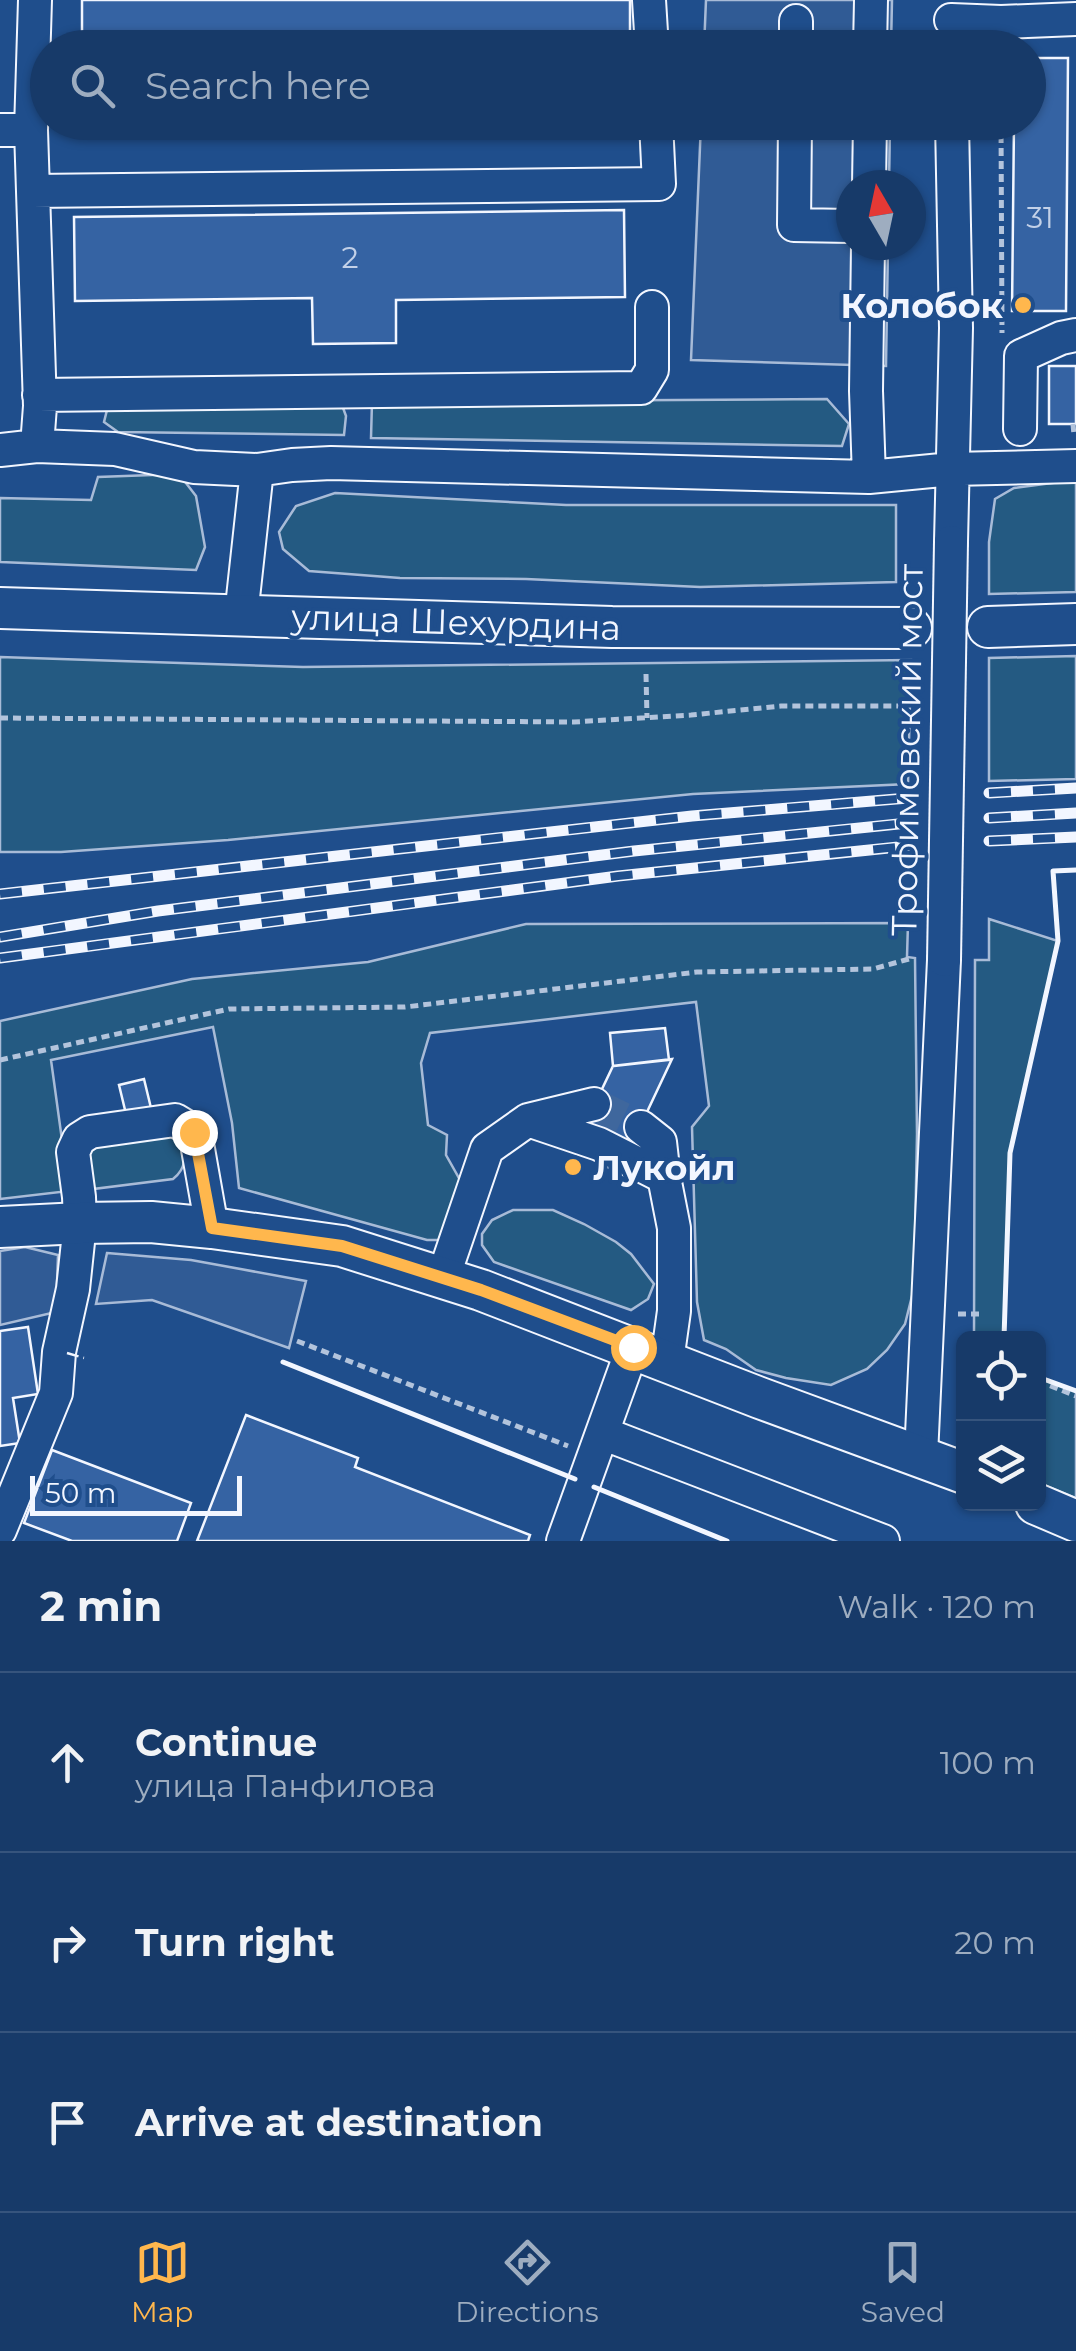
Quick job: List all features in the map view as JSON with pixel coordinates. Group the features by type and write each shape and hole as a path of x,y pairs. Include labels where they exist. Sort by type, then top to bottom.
{"main road":[{"name":"улица Шехурдина","path":"0,608 612,627 912,628"},
{"path":"988,627 1076,624"},
{"path":"0,1227 151,1222 342,1246 444,1278 956,1470"},
{"path":"1046,1508 1076,1521"}],"street":[{"path":"31,30 36,0"},
{"path":"649,0 651,30"},
{"path":"870,30 871,0"},
{"path":"951,22 1076,20"},
{"path":"30,39 16,130 33,192 37,446"},
{"path":"33,192 660,184 657,140"},
{"path":"795,140 794,225 836,226"},
{"path":"869,170 870,140"},
{"name":"Трофимовский мост","path":"921,1456 944,960 956,328 952,140"},
{"path":"868,260 869,476"},
{"path":"39,395 641,388 652,370 652,307"},
{"path":"1020,429 1021,356 1076,335"},
{"path":"0,450 37,446 115,449 194,467 257,470 331,463 869,476 952,469 1075,450"},
{"path":"241,616 257,470"},
{"path":"444,1278 488,1148 528,1120 594,1104"},
{"path":"0,1530 56,1394 80,1223 73,1152 79,1140 90,1132 175,1120 194,1132 212,1228"},
{"path":"528,1120 598,1144 664,1177"},
{"path":"563,1541 598,1445 674,1312 674,1228 660,1142 641,1127"},
{"path":"598,1445 883,1541"}],"path":[{"path":"1002,140 1002,345"},
{"path":"1073,424 1075,450"},
{"path":"646,674 647,718"},
{"path":"0,718 574,722 691,716 781,706 911,706"},
{"path":"0,1060 229,1008 405,1007 696,972 872,969 909,959"},
{"path":"296,1341 598,1445"},
{"path":"1046,1384 1076,1396"}],"shaded area":[{"path":"706,0 892,0 891,30 705,30"},
{"path":"700,140 890,140 889,170 836,170 836,260 888,260 886,366 691,360"},
{"path":"110,398 342,405 346,416 344,435 118,432 104,422"},
{"path":"827,399 849,424 842,446 371,438 372,402"},
{"path":"179,474 196,496 205,547 196,570 0,562 0,498 91,500 98,477"},
{"path":"1076,481 1076,592 989,594 989,542 995,499 1014,488"},
{"path":"335,493 566,505 896,505 896,582 700,587 400,578 309,571 283,549 279,532 296,506"},
{"path":"1076,656 1076,779 989,781 989,658"},
{"path":"0,657 303,667 911,660 908,784 693,794 228,840 61,852 0,852"},
{"path":"989,919 1058,941 1010,1153 1004,1331 974,1331 975,960 989,960"},
{"path":"908,923 907,957 915,958 914,1288 905,1324 887,1350 867,1369 831,1385 756,1370 726,1349 704,1340 697,1302 692,1127 709,1106 696,1002 430,1033 421,1063 428,1125 447,1135 446,1155 460,1180 445,1240 427,1240 239,1188 232,1123 213,1027 51,1060 69,1191 0,1199 0,1021 192,979 368,962 526,924"},
{"path":"168,1128 182,1138 184,1150 183,1165 173,1179 93,1189 85,1144"},
{"path":"513,1210 553,1210 616,1242 631,1254 654,1284 648,1299 631,1310 494,1262 482,1245 482,1234 492,1220"},
{"path":"25,1247 58,1255 56,1312 0,1325 0,1251"},
{"path":"107,1253 191,1260 306,1281 289,1348 152,1300 96,1304"},
{"path":"1046,1380 1076,1391 1076,1498 1046,1486"}],"building":[{"path":"82,0 630,0 630,30 82,30"},
{"path":"1046,58 1068,58 1066,311 1012,311 1014,140 1046,140"},
{"path":"624,210 625,297 396,300 396,343 313,344 312,298 75,301 74,217"},
{"path":"1049,366 1076,366 1076,424 1049,424"},
{"path":"665,1028 669,1060 613,1066 610,1033"},
{"path":"672,1059 629,1150 583,1129 613,1066"},
{"path":"144,1079 151,1108 126,1114 119,1085"},
{"path":"28,1327 38,1394 13,1398 20,1443 0,1446 0,1331"},
{"path":"246,1415 358,1458 355,1467 530,1535 528,1541 197,1541"},
{"path":"52,1450 191,1503 177,1541 72,1541 24,1523"}],"tunnel":[{"path":"594,1104 641,1127"}],"railway":[{"path":"989,793 1076,788"},
{"path":"0,894 692,816 908,798"},
{"path":"989,818 1076,813"},
{"path":"0,937 158,911 634,851 908,823"},
{"path":"989,841 1076,837"},
{"path":"0,958 618,876 908,846"}],"fence":[{"path":"67,1353 84,1358"}],"wall":[{"path":"1004,1331 1010,1153 1058,941 1053,871 1076,870"},
{"path":"283,1362 575,1479"},
{"path":"1046,1380 1076,1391"},
{"path":"594,1487 727,1541"}],"place":[{"name":"Колобок","path":"1023,305"},
{"name":"Лукойл","path":"573,1167"}],"route":[{"path":"194,1132 212,1228 342,1246 481,1290 633,1347"}]}
